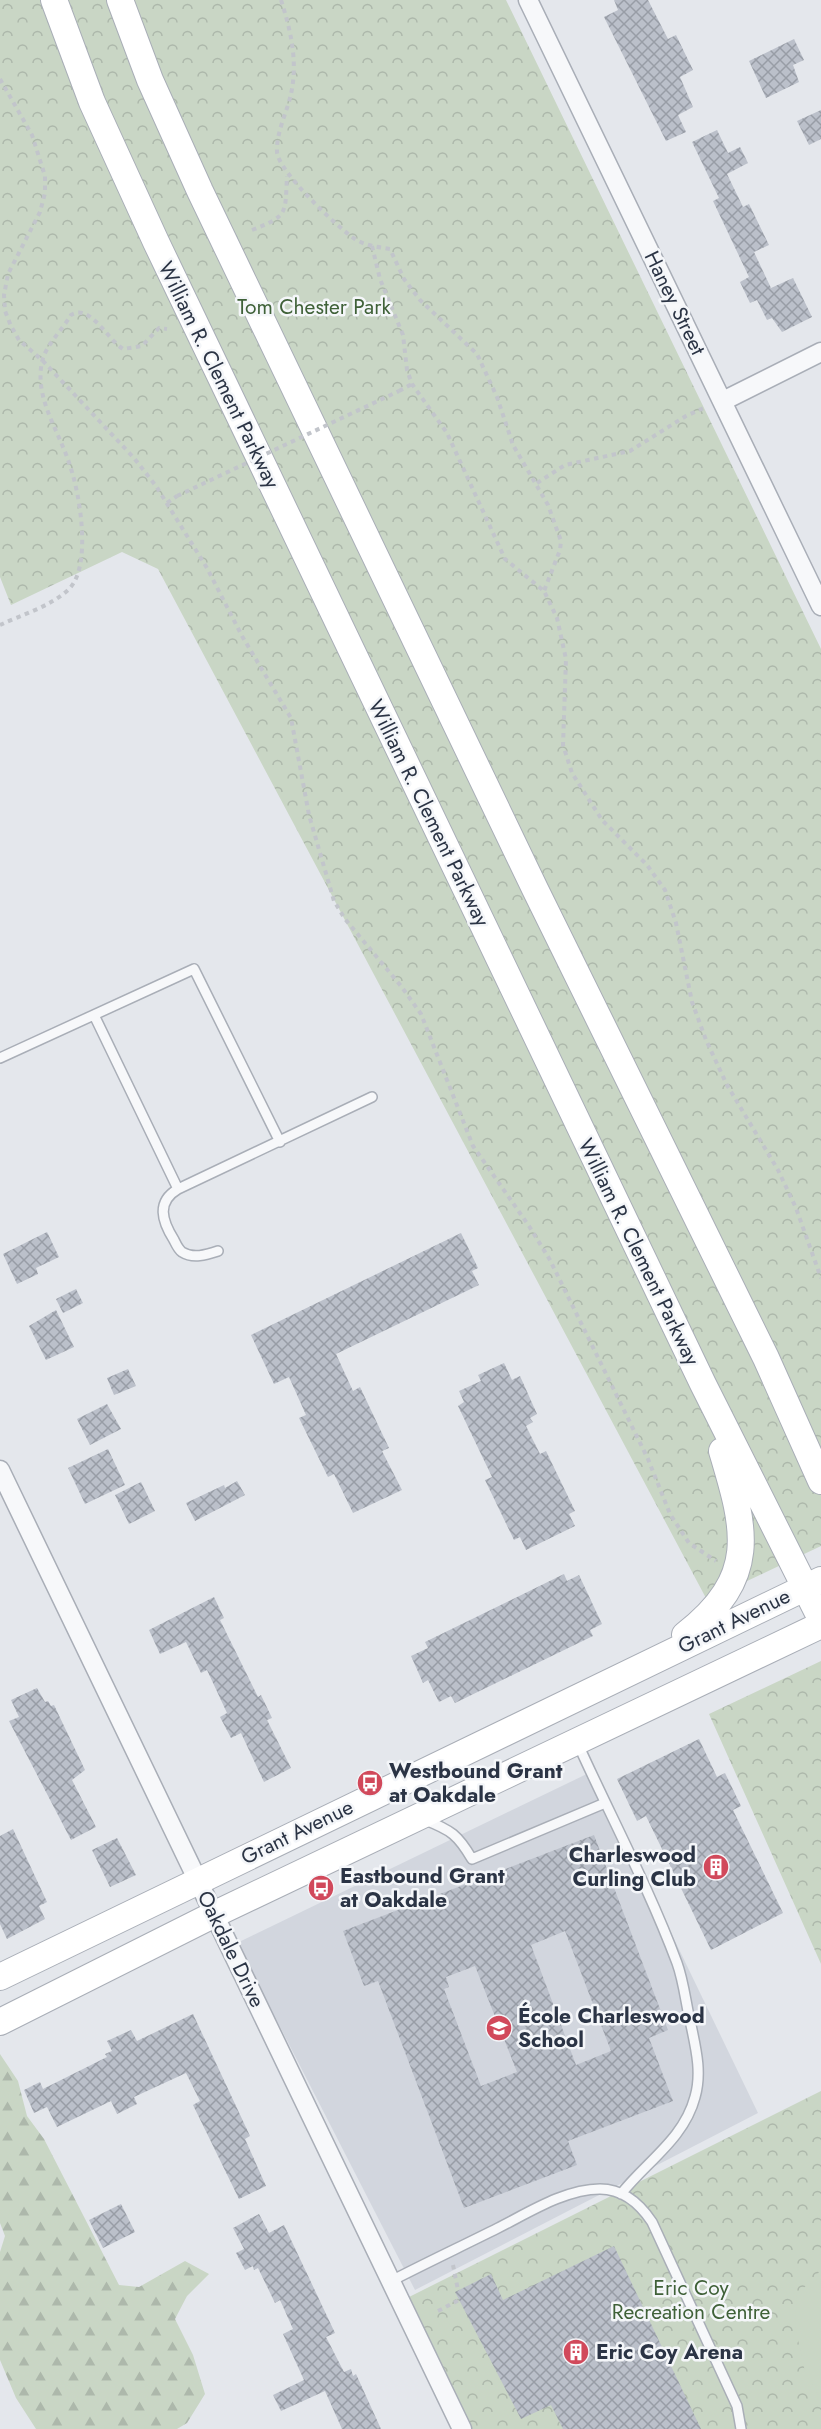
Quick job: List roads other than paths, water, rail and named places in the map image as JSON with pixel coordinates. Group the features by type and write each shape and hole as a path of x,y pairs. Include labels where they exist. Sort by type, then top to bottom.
{"main road":[{"name":"William R. Clement Parkway","path":"54,0 88,92 136,200 703,1384 813,1583 821,1619"},
{"path":"120,0 165,116 200,191 535,889 766,1358 821,1481"},
{"path":"766,1358 821,1436"},
{"path":"654,1660 704,1620 722,1601 731,1585 739,1554 740,1511 703,1384"},
{"name":"Grant Avenue","path":"0,1977 813,1583"},
{"name":"Grant Avenue","path":"0,2022 214,1914 821,1625"}],"street":[{"name":"Haney Street","path":"528,0 821,606"},
{"path":"723,400 821,352"},
{"name":"Oakdale Drive","path":"0,1470 462,2429"}],"lane":[{"path":"0,1058 194,969 280,1142"},
{"path":"94,1015 178,1189"},
{"path":"218,1251 194,1256 181,1251 165,1226 162,1209 168,1195 372,1097"},
{"path":"577,1742 678,1965 696,2052 698,2077 695,2097 678,2134 638,2172 621,2194"},
{"path":"419,1818 448,1829 460,1839 472,1858 605,1803"},
{"path":"391,2281 548,2203 588,2190 602,2189 621,2194 636,2202 652,2222 737,2406 741,2429"}],"place":[{"name":"Westbound Grant at Oakdale","path":"370,1783"},
{"name":"Charleswood Curling Club","path":"716,1867"},
{"name":"Eastbound Grant at Oakdale","path":"321,1888"},
{"name":"École Charleswood School","path":"499,2028"},
{"name":"Eric Coy Arena","path":"576,2352"}],"park label":[{"name":"Tom Chester Park","path":"314,307"},
{"name":"Eric Coy Recreation Centre","path":"691,2300"}]}
